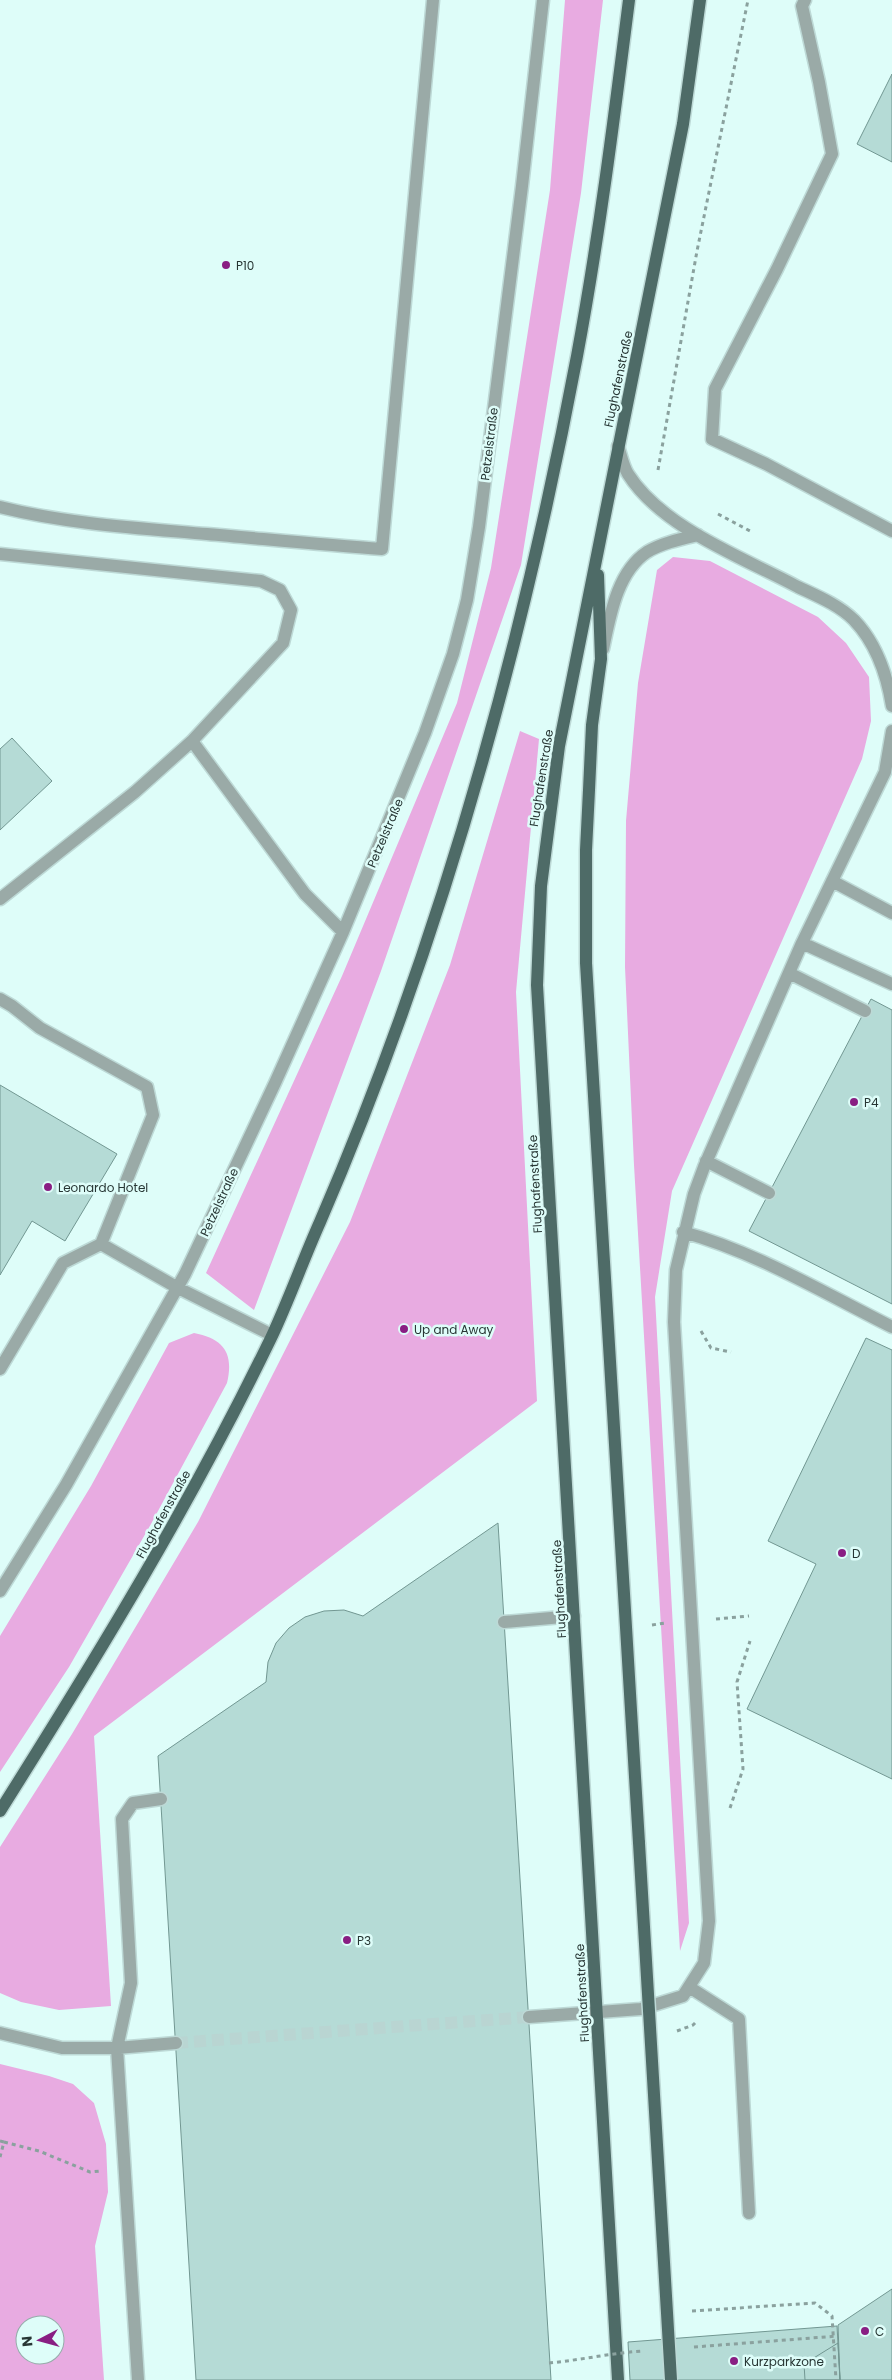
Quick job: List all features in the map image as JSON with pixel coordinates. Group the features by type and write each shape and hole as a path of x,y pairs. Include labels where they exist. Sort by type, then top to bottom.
{"main road":[{"name":"Flughafenstraße","path":"0,1810 106,1640 180,1514 272,1335 353,1144 410,994 453,866 507,676 550,488 578,352 606,178 629,0"},
{"name":"Flughafenstraße","path":"618,2380 537,985 538,936 541,886 559,746 683,124 700,0"},
{"path":"597,554 601,659 592,725 585,890 586,963 671,2380"}],"street":[{"path":"0,507 34,516 121,528 296,544 382,549 432,0"},
{"name":"Petzelstraße","path":"0,1591 66,1485 178,1288 275,1083 343,932 425,733 453,654 467,600 479,527 514,254 543,0"},
{"path":"805,0 802,6 820,82 832,154 777,269 714,389 712,438 766,464 892,531"},
{"path":"618,446 627,473 640,490 666,514 698,535 827,602 853,619 872,643 890,684 892,706"},
{"path":"601,659 609,618 621,584 633,564 647,552 673,541 698,535"},
{"path":"0,554 261,581 280,590 291,610 283,643 192,742 135,792 0,898"},
{"path":"528,2017 655,2006 683,1996 704,1963 709,1920 674,1322 676,1270 683,1232 706,1161 802,943 884,772 892,731"},
{"path":"192,742 306,894 343,932"},
{"path":"832,881 892,913"},
{"path":"802,943 892,984"},
{"path":"789,973 864,1011"},
{"path":"0,999 40,1028 147,1087 153,1115 101,1244 63,1263 0,1369"},
{"path":"706,1161 769,1193"},
{"path":"683,1232 708,1239 767,1265 892,1327"},
{"path":"101,1244 178,1288 272,1335"},
{"path":"504,1622 574,1616"},
{"path":"138,2380 117,2048 132,1984 122,1820 133,1803 162,1799"},
{"path":"689,1987 739,2019 749,2213"},
{"path":"0,2033 62,2048 117,2048 176,2043"}],"path":[{"path":"701,1321 701,1331 711,1348 730,1352"},
{"path":"0,2157 2,2141 39,2151 90,2172 124,2170"}],"shaded area":[{"path":"565,0 603,0 581,193 521,565 381,971 254,1310 206,1273 342,976 457,703 491,568 550,190"},
{"path":"673,557 710,561 818,617 846,643 869,677 871,721 862,759 672,1191 655,1297 689,1923 680,1951 634,1165 625,967 626,821 638,683 657,570"},
{"path":"520,731 539,739 516,992 537,1401 94,1736 111,2006 59,2010 21,2002 0,1993 0,1847 72,1734 198,1522 350,1222 450,965"},
{"path":"194,1333 213,1339 224,1349 229,1363 227,1383 151,1524 69,1667 0,1772 0,1636 91,1486 169,1343"},
{"path":"0,2064 73,2084 94,2103 106,2144 108,2192 95,2246 104,2380 0,2380"}],"building":[{"path":"892,74 892,162 857,144"},
{"path":"12,738 52,781 0,830 0,749"},
{"name":"P4","path":"871,999 892,1010 892,1304 749,1231"},
{"name":"Leonardo Hotel","path":"0,1085 117,1154 65,1241 32,1221 0,1275"},
{"name":"D","path":"866,1338 892,1350 892,1779 747,1709 816,1564 768,1541"},
{"name":"P3","path":"498,1523 551,2380 196,2380 158,1756 266,1682 268,1662 276,1643 289,1628 305,1617 324,1611 344,1610 363,1616"},
{"name":"C","path":"892,2289 892,2380 840,2380 838,2325"},
{"name":"Kurzparkzone","path":"837,2326 840,2380 630,2380 628,2342"},
{"path":"838,2343 840,2380 805,2380 804,2364"}],"tunnel":[{"path":"176,2043 529,2017"}],"place":[{"name":"P10","path":"226,265"},
{"name":"P4","path":"854,1102"},
{"name":"Leonardo Hotel","path":"48,1187"},
{"name":"Up and Away","path":"404,1329"},
{"name":"D","path":"842,1553"},
{"name":"P3","path":"347,1940"},
{"name":"C","path":"865,2331"},
{"name":"Kurzparkzone","path":"734,2361"}]}
